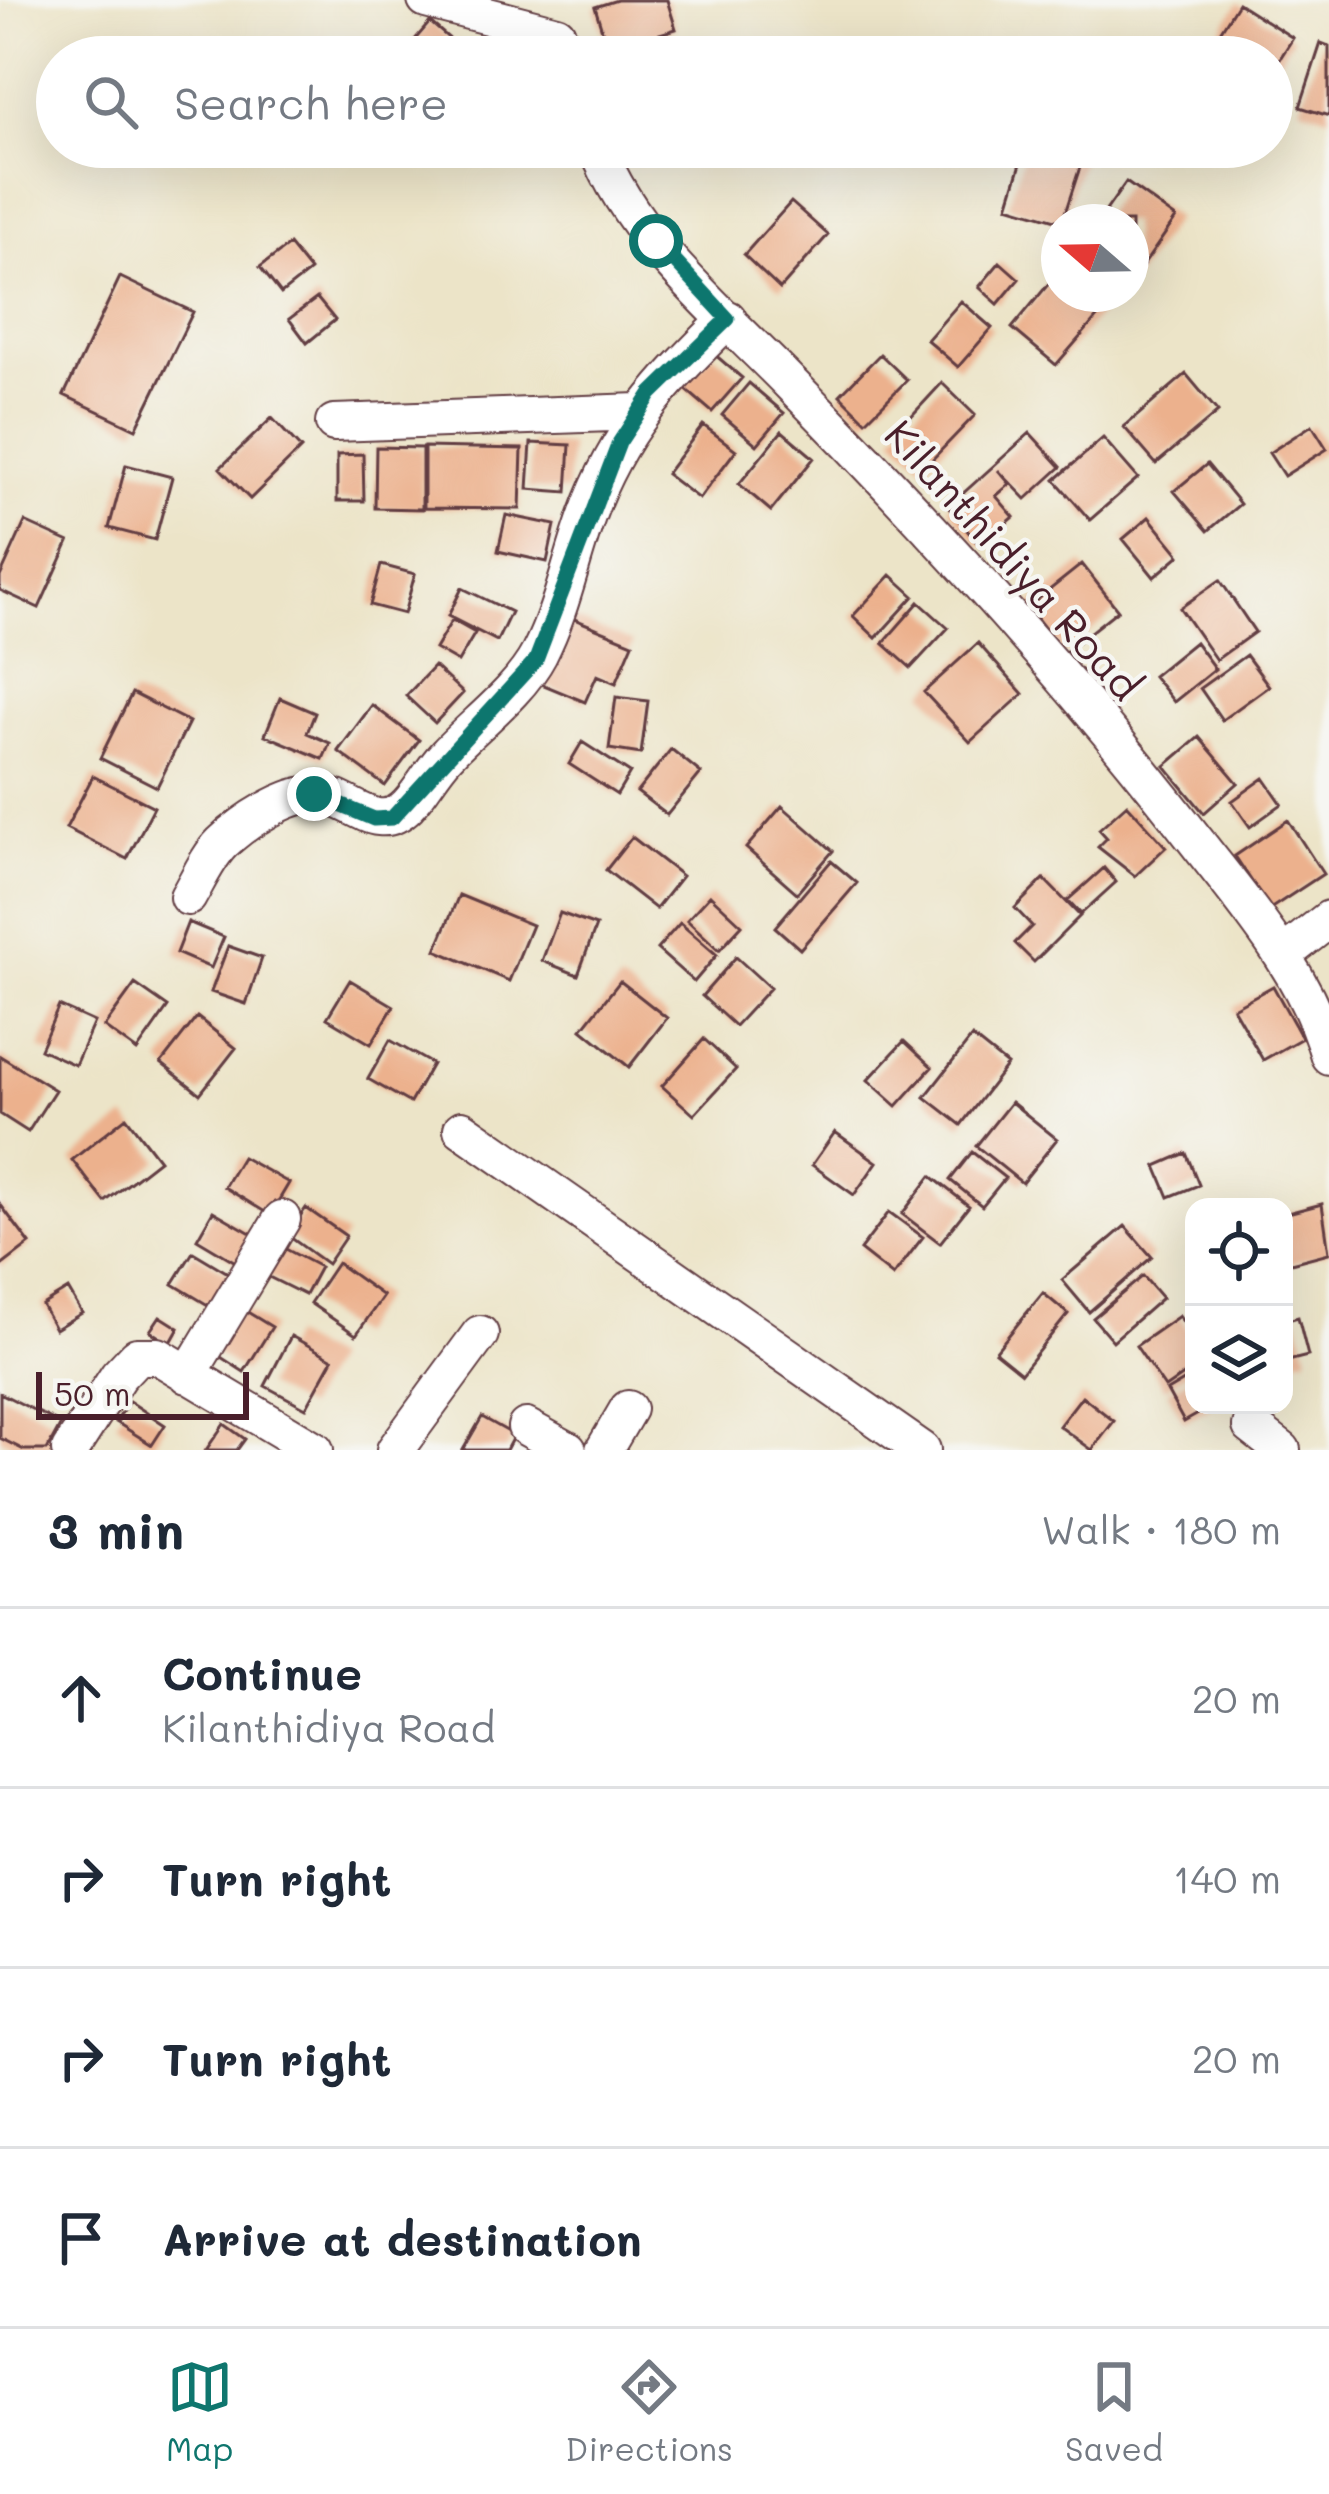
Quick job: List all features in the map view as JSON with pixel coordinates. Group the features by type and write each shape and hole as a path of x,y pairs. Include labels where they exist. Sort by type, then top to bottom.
{"street":[{"path":"426,0 556,30"},
{"name":"Kilanthidiya Road","path":"610,168 656,241 957,557 1090,706 1283,955 1321,1028 1329,1056"},
{"path":"188,897 220,844 282,802 314,794 374,819 392,818 408,805 443,758 536,660 562,603 586,518 639,412 728,319"},
{"path":"334,423 639,412"},
{"path":"1283,955 1329,919"},
{"path":"462,1129 922,1450"},
{"path":"188,1376 282,1220"},
{"path":"395,1450 480,1334"},
{"path":"70,1450 118,1376 137,1356 158,1356 315,1450"},
{"path":"604,1450 628,1409"},
{"path":"1251,1426 1282,1450"},
{"path":"526,1427 568,1450"}],"building":[{"path":"617,0 667,0 676,29 653,36 604,36 595,7"},
{"path":"1238,3 1290,36 1217,36"},
{"path":"430,22 446,36 418,36"},
{"path":"1321,43 1329,46 1329,116 1300,107"},
{"path":"1020,168 1080,168 1068,204 1041,204 1041,216 1008,206"},
{"path":"1126,182 1176,218 1149,257 1149,204 1111,204"},
{"path":"791,202 828,235 780,289 744,255"},
{"path":"289,245 310,271 281,294 260,267"},
{"path":"1000,262 1019,279 998,304 979,287"},
{"path":"120,277 193,312 136,429 64,395"},
{"path":"1041,293 1041,312 1100,314 1056,365 1012,328"},
{"path":"317,298 335,320 307,343 289,319"},
{"path":"961,301 992,328 958,367 927,340"},
{"path":"713,353 742,378 712,412 683,387"},
{"path":"880,354 907,380 866,421 840,395"},
{"path":"1186,374 1218,412 1156,464 1124,427"},
{"path":"749,383 784,413 757,445 722,415"},
{"path":"942,383 975,415 925,467 893,436"},
{"path":"272,418 301,449 250,499 220,468"},
{"path":"703,425 736,450 699,499 666,474"},
{"path":"1312,425 1327,449 1284,476 1269,453"},
{"path":"782,431 814,458 771,511 739,484"},
{"path":"1030,433 1061,467 1026,499 998,470 1010,484 996,496 1014,517 980,546 948,507"},
{"path":"1103,438 1138,478 1090,520 1055,480"},
{"path":"531,443 570,445 567,492 528,489"},
{"path":"376,447 422,448 422,509 375,508"},
{"path":"424,447 522,449 520,509 424,508"},
{"path":"363,454 364,501 337,501 337,455"},
{"path":"1207,464 1240,504 1208,531 1174,491"},
{"path":"126,465 172,477 155,540 109,528"},
{"path":"506,515 555,525 547,562 498,551"},
{"path":"1149,517 1180,555 1154,577 1123,539"},
{"path":"25,522 69,542 39,608 0,590 0,577"},
{"path":"1082,564 1118,610 1064,653 1028,607"},
{"path":"381,565 415,574 404,614 370,605"},
{"path":"891,575 914,596 876,638 853,616"},
{"path":"1220,580 1255,632 1216,660 1180,608"},
{"path":"462,588 511,612 497,641 448,616"},
{"path":"919,602 948,628 911,668 883,643"},
{"path":"562,614 633,643 616,683 597,675 585,702 534,681"},
{"path":"452,620 475,633 458,662 435,649"},
{"path":"1195,642 1215,669 1174,702 1153,676"},
{"path":"978,643 1023,694 970,742 924,692"},
{"path":"1246,655 1269,686 1222,720 1200,688"},
{"path":"434,666 463,693 435,723 406,696"},
{"path":"132,693 189,722 157,787 100,758"},
{"path":"616,697 648,701 641,754 609,749"},
{"path":"280,698 315,713 307,733 330,743 323,759 265,735"},
{"path":"372,705 419,740 385,786 338,751"},
{"path":"1199,737 1238,783 1204,813 1165,766"},
{"path":"582,742 630,773 617,795 569,764"},
{"path":"671,749 701,773 667,815 637,792"},
{"path":"93,776 154,807 127,859 66,828"},
{"path":"1264,778 1282,804 1250,827 1232,801"},
{"path":"1127,804 1166,847 1135,876 1098,847 1107,838 1099,829"},
{"path":"782,806 833,851 797,893 746,848"},
{"path":"1288,820 1323,874 1270,909 1235,856"},
{"path":"632,837 682,876 656,909 606,870"},
{"path":"831,861 857,883 800,949 775,927"},
{"path":"1104,868 1116,882 1081,914 1068,900"},
{"path":"1044,879 1080,916 1034,962 1015,943 1032,926 1015,908"},
{"path":"459,895 532,925 509,981 436,950"},
{"path":"710,895 742,925 719,950 687,920"},
{"path":"560,913 596,926 578,975 542,961"},
{"path":"188,922 224,937 211,968 176,953"},
{"path":"680,923 717,955 694,982 657,949"},
{"path":"228,946 262,958 246,1004 211,992"},
{"path":"736,957 770,988 735,1026 702,996"},
{"path":"350,980 394,1006 371,1044 327,1018"},
{"path":"620,981 667,1018 629,1067 582,1029"},
{"path":"135,984 168,1007 137,1051 104,1027"},
{"path":"1273,986 1302,1038 1263,1060 1233,1008"},
{"path":"59,1006 94,1022 75,1065 40,1049"},
{"path":"197,1017 236,1048 200,1094 161,1063"},
{"path":"972,1037 1007,1065 961,1125 925,1097"},
{"path":"704,1039 736,1069 694,1115 662,1086"},
{"path":"390,1040 432,1064 410,1103 368,1079"},
{"path":"904,1041 932,1067 897,1106 868,1080"},
{"path":"0,1056 55,1090 28,1132 0,1114"},
{"path":"1011,1102 1057,1139 1022,1183 976,1146"},
{"path":"126,1117 159,1160 105,1202 72,1160"},
{"path":"835,1132 877,1162 854,1195 812,1165"},
{"path":"972,1152 1005,1178 982,1206 950,1180"},
{"path":"1186,1153 1199,1185 1169,1197 1156,1166"},
{"path":"242,1157 289,1183 270,1215 224,1187"},
{"path":"931,1176 969,1206 940,1243 902,1214"},
{"path":"0,1204 30,1244 0,1267"},
{"path":"1322,1204 1329,1253 1293,1262 1293,1212"},
{"path":"306,1208 346,1236 327,1264 287,1235"},
{"path":"213,1211 261,1239 244,1267 197,1239"},
{"path":"889,1212 923,1237 893,1276 860,1250"},
{"path":"1125,1226 1152,1257 1089,1312 1062,1280"},
{"path":"280,1246 320,1267 305,1295 265,1275"},
{"path":"193,1252 238,1279 218,1311 173,1284"},
{"path":"337,1263 383,1296 356,1335 310,1303"},
{"path":"1143,1276 1162,1298 1113,1341 1093,1318"},
{"path":"68,1289 82,1313 55,1329 42,1305"},
{"path":"1043,1293 1068,1314 1021,1373 995,1352"},
{"path":"241,1308 272,1327 244,1372 213,1352"},
{"path":"160,1316 179,1328 170,1344 150,1331"},
{"path":"1179,1316 1185,1325 1185,1374 1165,1388 1136,1346"},
{"path":"1298,1317 1308,1356 1293,1360 1293,1318"},
{"path":"291,1336 333,1359 306,1408 265,1386"},
{"path":"1185,1380 1185,1414 1198,1414 1184,1422 1167,1391"},
{"path":"0,1393 61,1424 47,1450 24,1450 0,1438"},
{"path":"1082,1396 1114,1421 1092,1450 1059,1426"},
{"path":"129,1401 165,1425 152,1445 116,1422"},
{"path":"482,1417 514,1435 506,1450 463,1450"},
{"path":"224,1424 245,1439 237,1450 206,1450"}],"route":[{"path":"314,794 340,800 374,819 392,818 536,660 562,603 586,518 619,443 651,394 728,319 656,241"}]}
